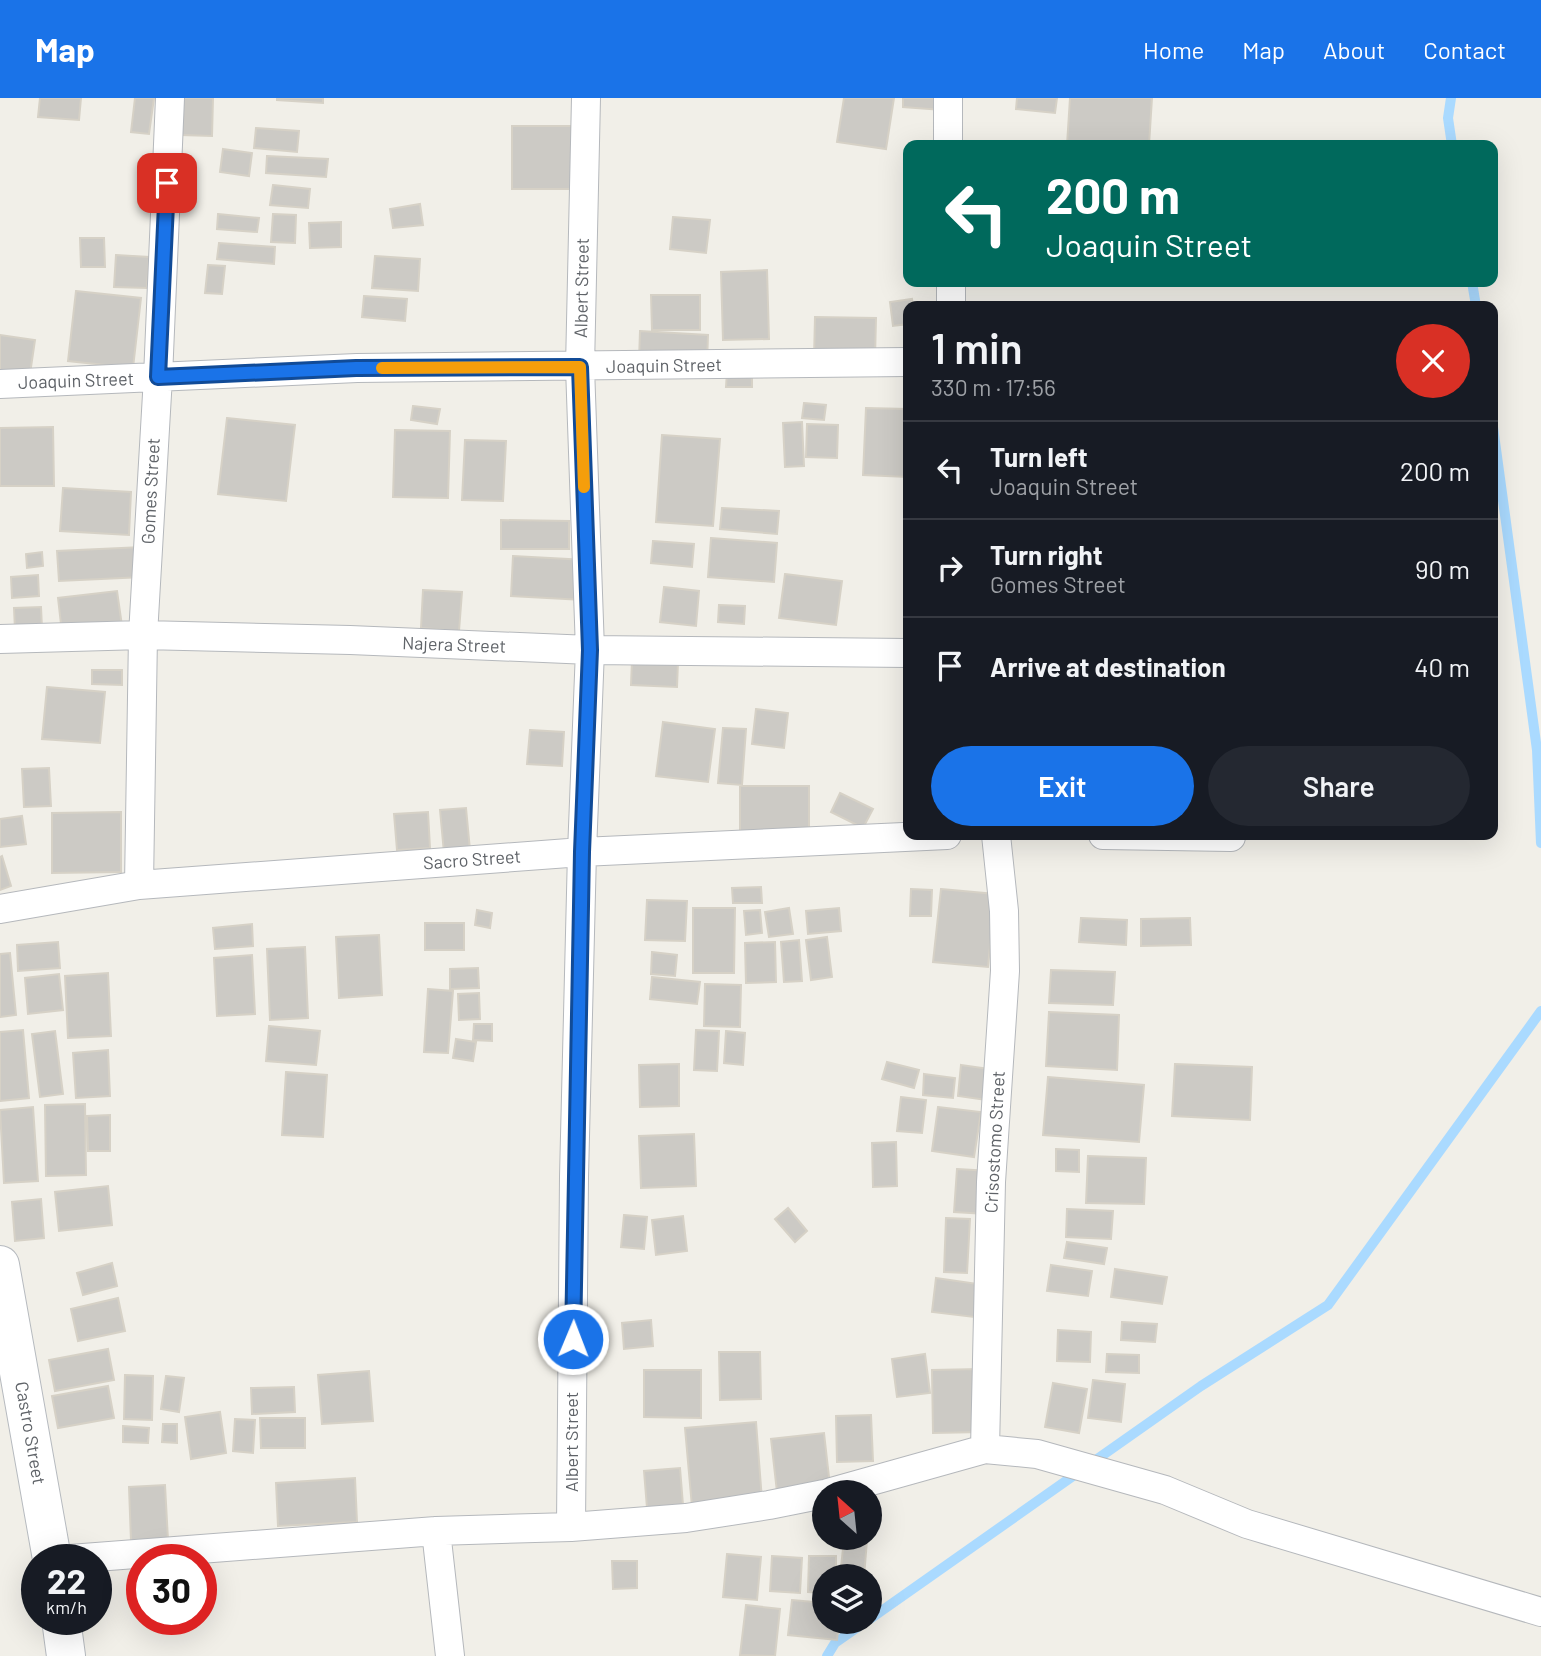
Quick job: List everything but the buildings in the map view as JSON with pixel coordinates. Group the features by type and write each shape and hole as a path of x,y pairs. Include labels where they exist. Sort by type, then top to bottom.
{"main road":[{"name":"Castro Street","path":"0,1265 49,1544"},
{"path":"63,1635 66,1656"}],"street":[{"name":"Gomes Street","path":"139,885 143,635 170,98"},
{"name":"Albert Street","path":"571,1527 574,1177 590,650 580,367 586,98"},
{"path":"948,98 948,140"},
{"name":"Joaquin Street","path":"0,384 356,368 903,362"},
{"name":"Najera Street","path":"0,639 143,635 590,650 903,653"},
{"name":"Sacro Street","path":"0,909 139,885 582,852 903,837"},
{"name":"Crisostomo Street","path":"985,1449 992,1182 1006,971 1004,911 997,840"},
{"path":"873,1480 985,1449 1037,1454 1165,1490 1247,1524 1541,1612"},
{"path":"112,1556 436,1531 571,1527 686,1518 812,1496"},
{"path":"436,1531 450,1656"}],"waterway":[{"path":"1451,98 1448,118 1451,140"},
{"path":"1473,287 1475,301"},
{"path":"1498,464 1537,750 1541,843"},
{"path":"882,1611 1201,1386 1328,1305 1541,1011"},
{"path":"827,1656 835,1643 848,1634"}],"slow traffic":[{"path":"382,368 580,367 584,487"}],"route":[{"path":"167,183 158,377 356,368 580,367 590,650 582,852 573,1339"}]}
